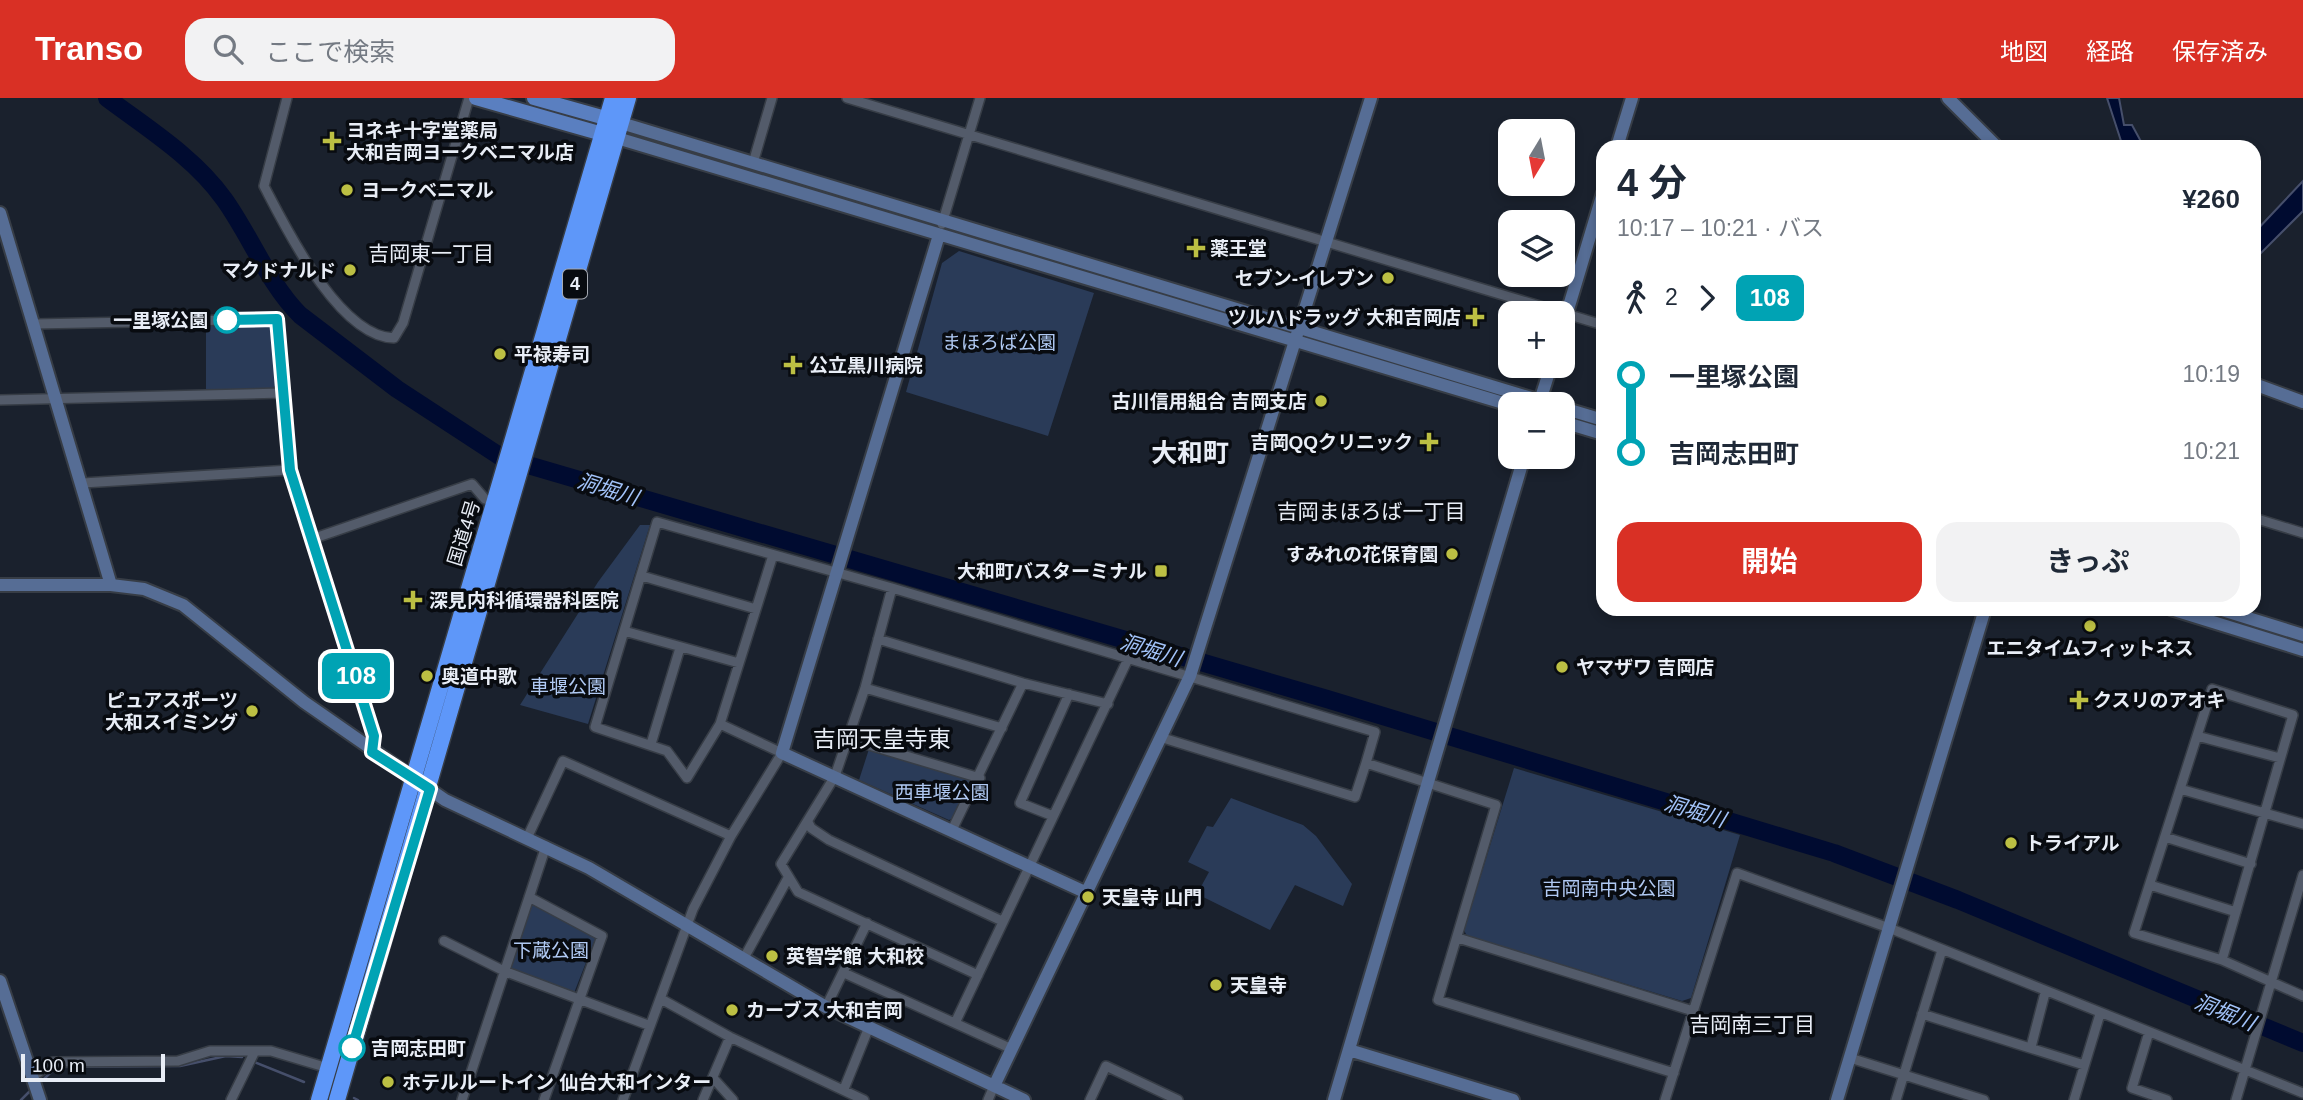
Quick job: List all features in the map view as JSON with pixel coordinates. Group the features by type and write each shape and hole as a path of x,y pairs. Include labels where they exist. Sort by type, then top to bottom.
{"highway":[{"name":"国道4号","path":"612,128 613,98"},
{"name":"国道4号","path":"337,1100 430,789 513,468 612,128 628,98"},
{"name":"国道4号","path":"319,1100 495,502 513,468"}],"main road":[{"path":"476,98 612,128"},
{"path":"534,98 612,128"}],"street":[{"path":"287,98 264,186 320,290 376,334 394,338 399,333 469,98"},
{"path":"753,163 772,98"},
{"path":"846,98 1326,240 1508,301"},
{"path":"623,1100 648,1025 661,999 687,925 731,836 782,753 980,98"},
{"path":"988,1100 1163,738 1192,671 1371,98"},
{"path":"1619,140 1632,98"},
{"path":"1948,98 1990,140"},
{"path":"612,128 753,163 943,221 1298,333 1498,401"},
{"path":"612,128 939,235 1504,392"},
{"path":"0,214 54,399 83,483 111,585"},
{"path":"1571,301 1596,216"},
{"path":"34,324 277,319 290,470 374,736 372,752"},
{"path":"1575,321 1596,324"},
{"path":"2261,387 2303,402"},
{"path":"0,400 282,393"},
{"path":"1575,412 1596,418"},
{"path":"1575,426 1596,432"},
{"path":"1334,1100 1520,469"},
{"path":"83,483 290,470"},
{"path":"312,539 472,484 485,499 495,502"},
{"path":"2261,520 2303,533"},
{"path":"773,555 720,724 687,778 667,751 595,726 657,522 892,588 1128,659 1192,671 1375,732 1354,797 1163,738"},
{"path":"642,576 756,609"},
{"path":"0,585 111,585 144,589 183,605 304,702 372,752 445,800 546,846 826,1007 1024,1100"},
{"path":"892,588 865,688 835,776 781,864 798,892 978,975"},
{"path":"1836,1100 1983,616"},
{"path":"2194,616 2303,650"},
{"path":"2241,616 2303,635"},
{"path":"624,631 739,663"},
{"path":"878,639 1108,704"},
{"path":"652,744 680,648"},
{"path":"955,1023 1128,659"},
{"path":"953,830 980,778 1023,682"},
{"path":"865,688 1002,728"},
{"path":"2222,960 2293,715 2212,689 2134,933 2222,960 2303,996"},
{"path":"1053,816 1020,803 1069,694"},
{"path":"720,724 1087,894"},
{"path":"2197,736 2280,758"},
{"path":"849,739 980,778"},
{"path":"527,836 563,761 731,836"},
{"path":"1366,763 1496,804 1438,1000 1674,1073"},
{"path":"2180,789 2303,824"},
{"path":"808,822 811,828 829,840 1002,921"},
{"path":"2165,837 2251,864"},
{"path":"462,1100 546,846"},
{"path":"1665,1100 1737,873 1889,928 2045,993 2247,1070 2297,1094"},
{"path":"2236,1100 2264,1014 2303,875"},
{"path":"744,958 788,878"},
{"path":"2150,885 2236,912"},
{"path":"529,897 603,936 544,1100"},
{"path":"826,1007 867,923"},
{"path":"1458,938 1693,1010"},
{"path":"444,941 504,971 580,1002 648,1025"},
{"path":"1896,1100 1942,950"},
{"path":"844,973 1012,1049"},
{"path":"0,982 40,1100"},
{"path":"2031,1047 2045,993"},
{"path":"661,999 730,1037 864,1100"},
{"path":"1922,1014 2084,1065"},
{"path":"2074,1100 2100,1014"},
{"path":"844,1089 869,1027"},
{"path":"2149,1032 2132,1088 2167,1100"},
{"path":"703,1100 730,1037"},
{"path":"1349,1050 1513,1100"},
{"path":"34,1076 53,1062 178,1061 210,1051 255,1051 302,1059 328,1068"},
{"path":"231,1100 255,1051"},
{"path":"1850,1058 1984,1100"},
{"path":"1090,1100 1106,1066 1178,1100"},
{"path":"713,1078 733,1100"}],"green space":[{"name":"まほろば公園","path":"959,251 1094,293 1048,436 906,392 942,263"},
{"name":"一里塚公園","path":"206,326 270,326 273,331 277,384 271,390 206,390"},
{"name":"車堰公園","path":"640,525 650,525 588,724 520,705 598,582"},
{"name":"西車堰公園","path":"869,749 968,777 971,783 955,817 949,820 859,780"},
{"name":"吉岡南中央公園","path":"1514,768 1740,835 1691,998 1682,1001 1467,936 1464,930"},
{"path":"1231,798 1303,825 1316,836 1352,884 1343,906 1295,885 1270,930 1197,894 1209,872 1188,862 1207,826 1213,827"},
{"name":"下蔵公園","path":"532,903 596,937 574,993 508,969"}],"shaded area":[{"path":"2107,98 2119,98 2124,125 2132,125 2140,140 2121,140"},
{"path":"2303,181 2303,211 2261,253 2261,226"}],"waterway":[{"name":"洞堀川","path":"107,98 169,144 212,184 233,213 278,288 300,315 397,389 501,457 1327,699 1834,853 1958,900 2303,1043"},
{"path":"43,1080 56,1067 180,1066 226,1056 242,1057"},
{"path":"254,1062 304,1082"},
{"path":"21,1100 29,1092"},
{"path":"354,1098 358,1100"}],"bus line":[{"name":"108","path":"227,320 277,319 290,470 374,736 372,752 430,789 352,1048"}],"place":[{"name":"ヨネキ十字堂薬局 大和吉岡ヨークベニマル店","path":"332,141"},
{"name":"ヨークベニマル","path":"347,190"},
{"name":"薬王堂","path":"1196,248"},
{"name":"マクドナルド","path":"350,270"},
{"name":"セブン-イレブン","path":"1388,278"},
{"name":"ツルハドラッグ 大和吉岡店","path":"1475,317"},
{"name":"一里塚公園","path":"227,320"},
{"name":"平禄寿司","path":"500,354"},
{"name":"公立黒川病院","path":"793,365"},
{"name":"古川信用組合 吉岡支店","path":"1321,401"},
{"name":"吉岡QQクリニック","path":"1429,442"},
{"name":"すみれの花保育園","path":"1452,554"},
{"name":"大和町バスターミナル","path":"1161,571"},
{"name":"深見内科循環器科医院","path":"413,600"},
{"name":"エニタイムフィットネス","path":"2090,626"},
{"name":"ヤマザワ 吉岡店","path":"1562,667"},
{"name":"奥道中歌","path":"427,676"},
{"name":"クスリのアオキ","path":"2079,700"},
{"name":"ピュアスポーツ 大和スイミング","path":"252,711"},
{"name":"トライアル","path":"2011,843"},
{"name":"天皇寺 山門","path":"1088,897"},
{"name":"英智学館 大和校","path":"772,956"},
{"name":"天皇寺","path":"1216,985"},
{"name":"カーブス 大和吉岡","path":"732,1010"},
{"name":"吉岡志田町","path":"352,1048"},
{"name":"ホテルルートイン 仙台大和インター","path":"388,1082"}],"district":[{"name":"吉岡東一丁目","path":"431,253"},
{"name":"大和町","path":"1190,453"},
{"name":"吉岡まほろば一丁目","path":"1371,511"},
{"name":"吉岡天皇寺東","path":"882,739"},
{"name":"吉岡南三丁目","path":"1752,1024"}]}
